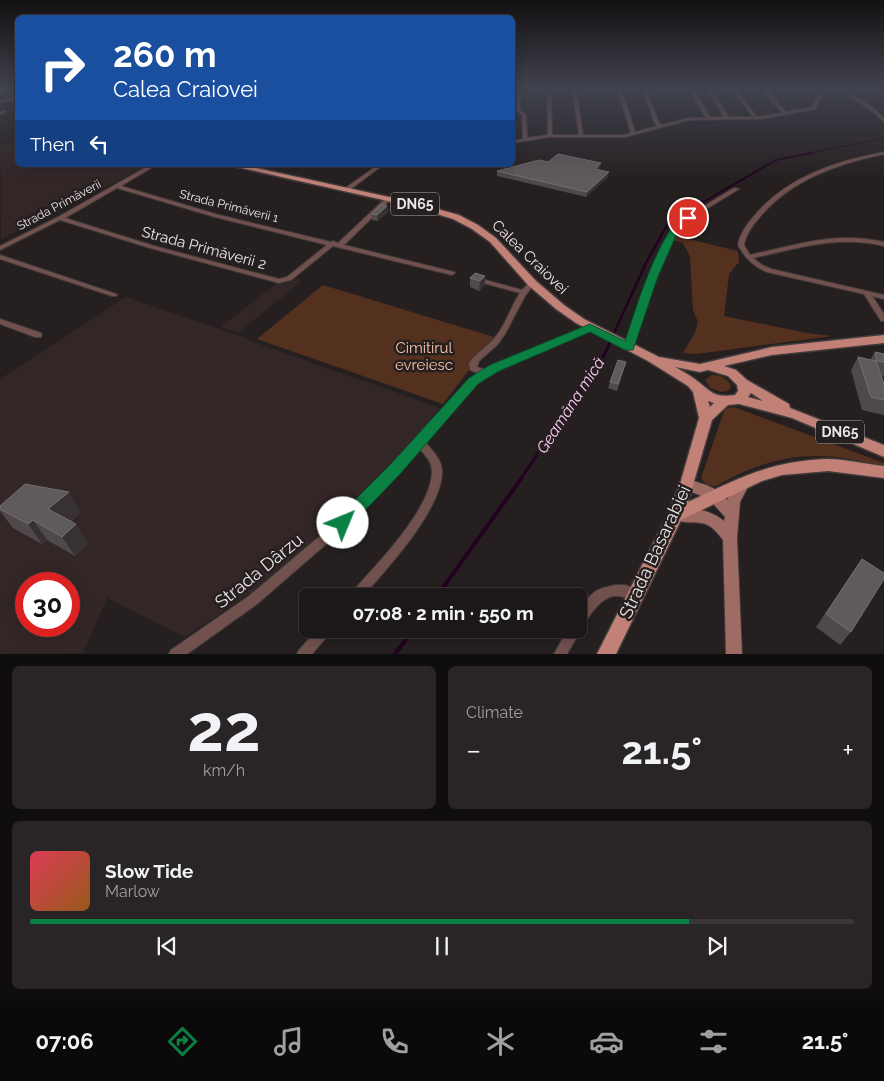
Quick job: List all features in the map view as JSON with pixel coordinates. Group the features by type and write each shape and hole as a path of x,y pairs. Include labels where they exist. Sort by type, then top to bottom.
{"main road":[{"name":"Calea Craiovei","path":"241,167 444,212 475,227 495,242 532,283 564,310 590,328 652,358"},
{"path":"724,401 706,418 692,374 705,367 772,351 884,339"},
{"path":"739,399 745,392 740,380 742,362 747,356"},
{"path":"652,358 725,370 796,414"},
{"path":"652,358 714,400 739,399 796,414"},
{"name":"DN65","path":"796,414 884,451"},
{"name":"Strada Basarabiei","path":"606,654 675,515 687,484 706,418"},
{"path":"675,515 768,472 803,466 837,466 884,472"}],"street":[{"path":"524,119 526,140"},
{"path":"550,119 550,136"},
{"path":"578,119 581,136"},
{"path":"628,119 633,134"},
{"path":"655,119 657,124 661,126"},
{"path":"515,142 550,136 633,134 689,119 698,119"},
{"path":"884,152 849,160 821,171 767,204 742,239 741,245 748,257 756,265 768,271 884,297"},
{"name":"Strada Primăverii","path":"0,248 60,218 150,167"},
{"path":"346,190 378,167"},
{"name":"Strada Primăverii 1","path":"115,186 217,216 452,273"},
{"path":"626,346 674,229 688,218 736,189"},
{"name":"Strada Primăverii 2","path":"60,218 152,247 279,281 289,279 336,244 388,199"},
{"path":"748,257 828,241 863,240 884,244"},
{"path":"0,257 114,296"},
{"path":"478,280 523,292"},
{"path":"486,373 473,368 472,363 478,355 498,339 523,292 532,283"},
{"path":"866,293 884,319"},
{"path":"0,321 38,335"},
{"name":"Strada Dârzu","path":"175,654 253,600 325,539 395,470 474,381 486,373 590,328"},
{"path":"363,588 410,531 434,487 437,472 431,455 420,442"},
{"path":"734,654 730,538 731,514 734,498 743,483"},
{"path":"687,484 716,497 731,514"},
{"path":"675,515 709,517 721,526 730,538"},
{"path":"587,609 592,601 606,592 620,588 636,594"},
{"path":"303,654 318,638"},
{"path":"560,654 570,638"}],"shaded area":[{"path":"15,141 15,167 146,167 1,239 0,146"},
{"path":"294,278 302,281 238,333 221,327 278,282 285,284"},
{"path":"126,297 241,336 253,342 440,408 397,461 333,525 252,592 185,637 107,598 83,653 0,654 0,379"}],"green space":[{"path":"672,235 738,251 739,262 729,274 724,316 807,333 832,336 696,354 683,353 695,333 698,322 693,310 690,256 683,243 670,239"},
{"name":"Cimitirul evreiesc","path":"323,285 494,337 443,404 257,339"},
{"path":"712,375 721,376 726,379 731,386 729,390 722,392 710,388 705,380"},
{"path":"734,407 884,463 884,467 838,457 797,457 758,466 716,486 707,485 701,478 724,411 727,408"}],"building":[{"path":"558,154 601,163 595,169 609,172 587,192 497,171 539,160 548,162"},
{"path":"381,205 387,206 377,215 372,214"},
{"path":"475,273 485,276 480,281 470,278"},
{"path":"875,352 884,354 884,362 877,361"},
{"path":"858,357 876,361 884,384 884,400 871,397"},
{"path":"618,360 626,362 618,384 610,382"},
{"path":"25,484 69,492 48,509 76,524 62,537 33,520 28,524 0,509 0,506"},
{"path":"862,559 884,573 884,579 851,632 826,614"}],"waterway":[{"name":"Geamăna mică","path":"805,154 884,138"},
{"name":"Geamăna mică","path":"660,237 669,222 776,160 812,153"},
{"name":"Geamăna mică","path":"609,344 646,263 661,236"},
{"name":"Geamăna mică","path":"520,480 604,355 610,343"},
{"name":"Geamăna mică","path":"443,588 521,479"},
{"name":"Geamăna mică","path":"395,654 407,638"}],"route":[{"path":"343,523 395,470 474,381 495,368 590,328 629,348 643,301 674,229 688,218"}]}
